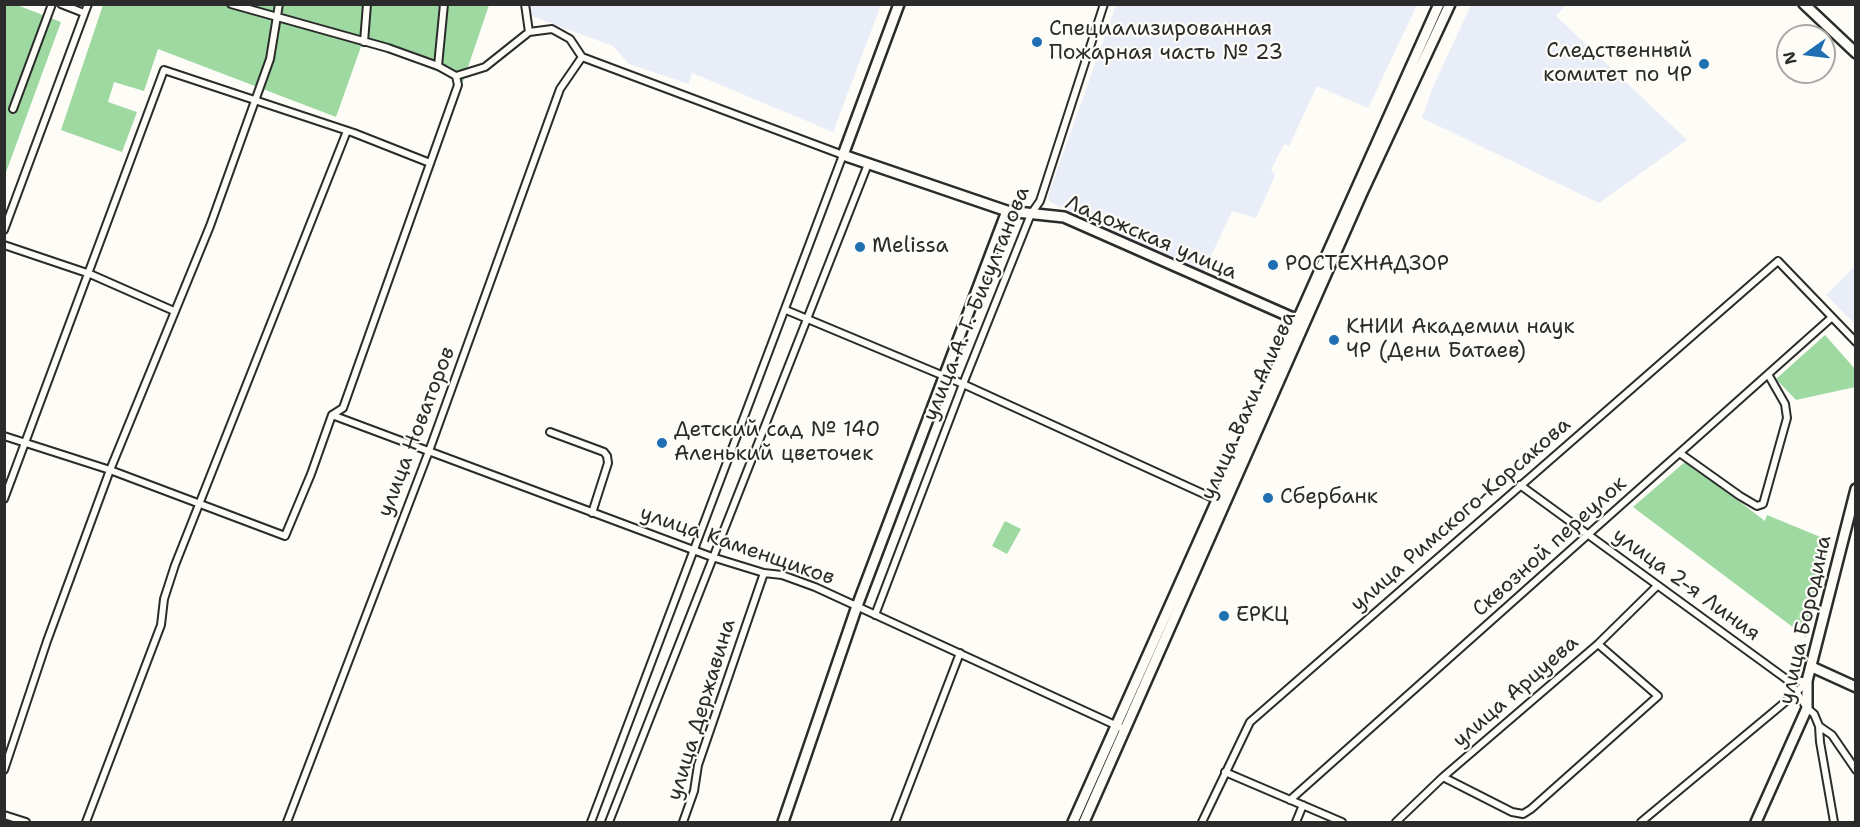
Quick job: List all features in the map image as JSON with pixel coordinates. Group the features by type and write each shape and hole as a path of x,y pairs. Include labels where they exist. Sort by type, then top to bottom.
{"main road":[{"path":"843,155 899,4"},
{"name":"улица Вахи Алиева","path":"1073,822 1122,728 1439,4"},
{"name":"улица Вахи Алиева","path":"1084,822 1216,500 1450,4"},
{"path":"1804,4 1856,53"},
{"name":"Ладожская улица","path":"843,155 1007,211 1064,217 1301,321"},
{"name":"улица А. Г. Бисултанова","path":"783,822 857,606 1007,211"},
{"name":"улица Бородина","path":"1756,822 1807,708 1807,681 1856,489"},
{"path":"1812,667 1856,687"}],"street":[{"path":"13,109 52,4"},
{"path":"61,4 84,14"},
{"path":"4,230 88,4"},
{"path":"231,4 279,20 364,42 438,66 456,76 485,67 529,32 552,29 563,33 582,57 843,155 591,822"},
{"path":"4,770 110,470 210,226 270,59 279,20 279,4"},
{"path":"364,42 367,4"},
{"path":"438,66 444,4"},
{"path":"525,4 529,32"},
{"name":"улица А. Г. Бисултанова","path":"875,615 963,384 1031,214 1040,201 1104,4"},
{"name":"улица Новаторов","path":"287,822 429,451 560,89 582,57"},
{"path":"4,499 90,274 164,70 347,131 430,163"},
{"path":"4,436 110,470 285,536 332,415 343,408 458,85 456,76"},
{"path":"86,822 161,625 164,599 175,565 202,504 347,131"},
{"path":"609,822 868,164"},
{"path":"4,245 90,274 174,311"},
{"name":"улица Римского-Корсакова","path":"1202,822 1224,772 1250,722 1778,261 1832,318"},
{"path":"786,310 963,384 1216,500"},
{"path":"1832,318 1856,342"},
{"name":"Сквозной переулок","path":"1290,800 1832,318"},
{"path":"1681,454 1740,496 1757,506 1763,504 1786,418 1785,405 1769,376"},
{"name":"улица Каменщиков","path":"332,415 712,557 764,573 782,575 857,606 1122,728"},
{"path":"550,432 604,452 607,456 608,463 592,513"},
{"name":"улица 2-я Линия","path":"1520,485 1789,681"},
{"name":"улица Державина","path":"683,822 694,791 698,765 764,573"},
{"name":"улица Арцуева","path":"1396,822 1443,777 1598,644 1657,586"},
{"path":"1443,777 1512,812 1523,814 1531,809 1658,696 1598,644"},
{"path":"895,822 960,653"},
{"path":"1789,681 1807,681"},
{"path":"1789,681 1807,708 1814,714 1820,726 1820,742 1834,822"},
{"path":"1641,822 1796,693 1807,681"},
{"path":"1820,726 1832,735 1856,770"},
{"path":"1224,772 1342,822"},
{"path":"1296,822 1303,805"},
{"path":"4,814 26,822"}],"shaded area":[{"path":"530,4 881,5 833,132 692,73 689,84 629,64 613,46 526,14"},
{"path":"1116,5 1417,5 1368,108 1317,86 1289,146 1284,144 1271,170 1275,176 1256,218 1232,211 1203,273 1050,202 1048,196"},
{"path":"1471,5 1566,5 1556,16 1687,140 1599,203 1422,118 1433,87"},
{"path":"1855,266 1855,324 1826,295"}],"green space":[{"path":"5,5 17,5 61,22 5,175"},
{"path":"103,5 489,5 463,82 363,41 336,117 158,49 144,91 114,82 108,102 137,112 122,152 61,130"},
{"path":"1825,335 1855,369 1855,387 1796,400 1776,379"},
{"path":"1686,461 1765,521 1767,515 1830,541 1806,637 1633,507"},
{"path":"1005,521 1021,529 1007,554 992,546"}],"place":[{"name":"Специализированная Пожарная часть № 23","path":"1037,42"},
{"name":"Следственный комитет по ЧР","path":"1704,64"},
{"name":"Melissa","path":"860,247"},
{"name":"РОСТЕХНАДЗОР","path":"1273,265"},
{"name":"КНИИ Академии наук ЧР (Дени Батаев)","path":"1334,340"},
{"name":"Детский сад № 140 Аленький цветочек","path":"662,443"},
{"name":"Сбербанк","path":"1268,498"},
{"name":"ЕРКЦ","path":"1224,616"}]}
